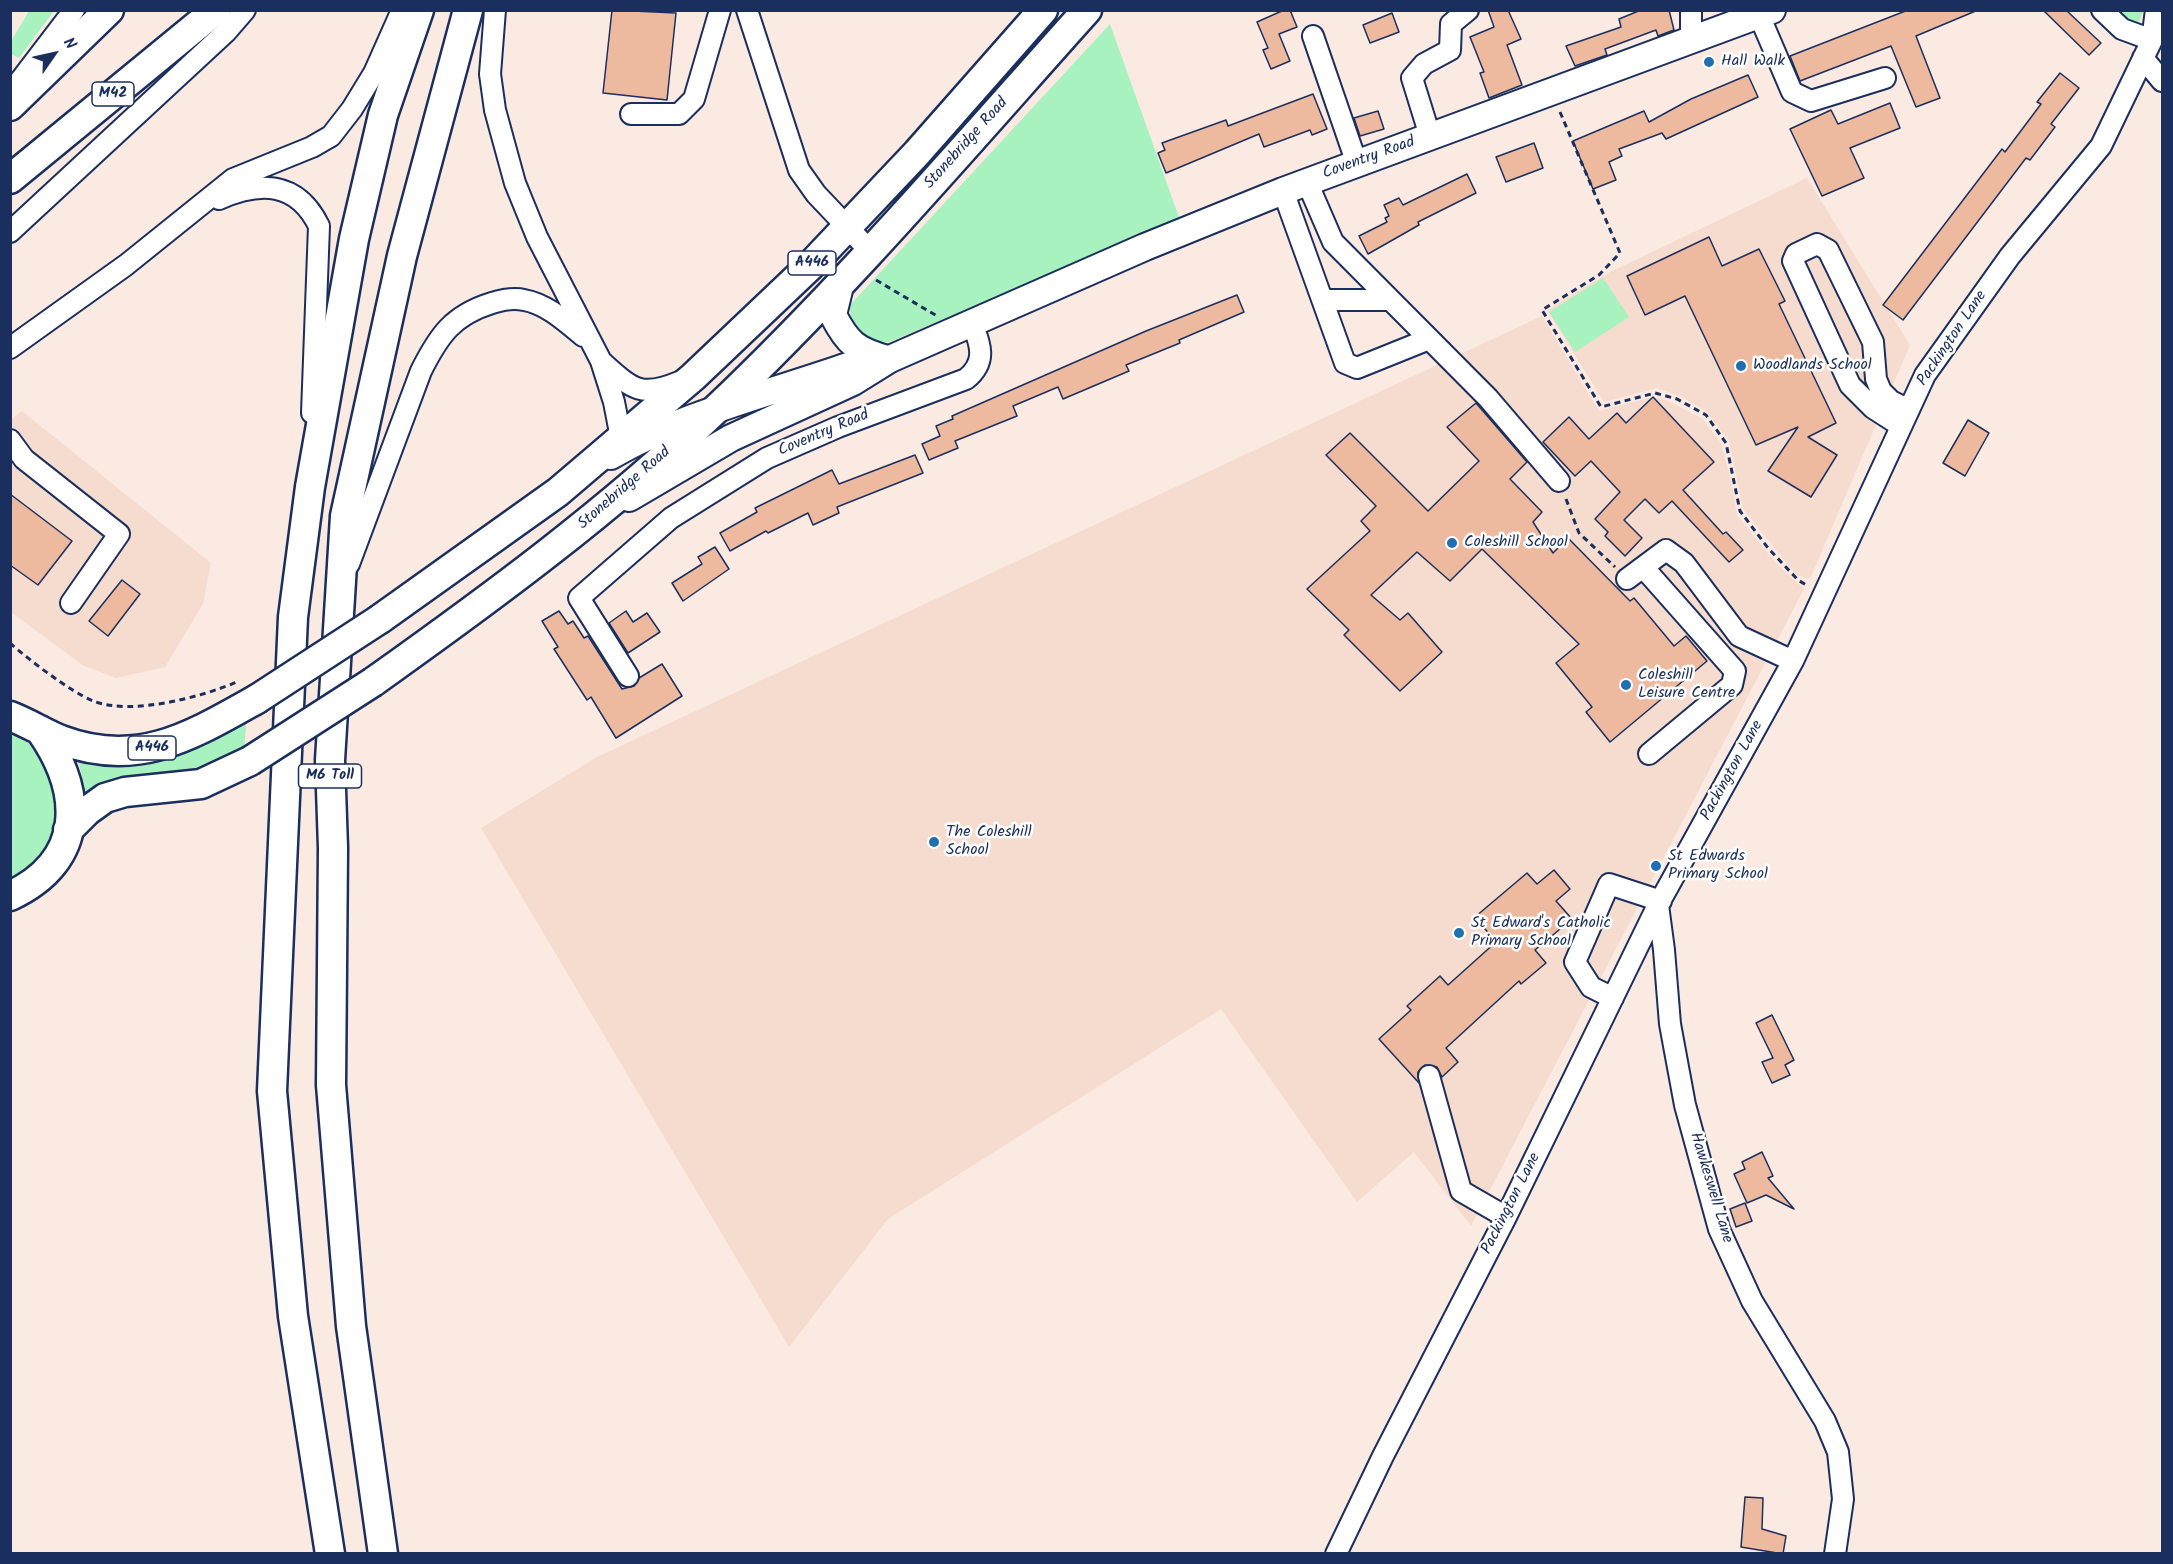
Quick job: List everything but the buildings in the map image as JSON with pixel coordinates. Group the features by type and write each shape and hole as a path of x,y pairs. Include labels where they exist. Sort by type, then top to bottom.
{"highway":[{"path":"10,106 109,10"},
{"name":"M42","path":"10,179 216,10"},
{"name":"M6 Toll","path":"330,1554 293,1316 272,1091 293,617 310,487 354,240 383,115 419,10"},
{"name":"M6 Toll","path":"383,1554 351,1326 331,1085 333,848 330,760 345,516 400,268 468,10"},
{"name":"Stonebridge Road","path":"40,730 60,739 94,749 140,751 191,736 251,689 380,619 558,492 693,377 810,266 916,153 1043,10"},
{"name":"Stonebridge Road","path":"68,830 87,811 105,798 124,792 201,784 250,761 373,682 501,591 590,521 712,412 840,286 869,263 1087,10"},
{"name":"A446","path":"10,716 40,730 55,752 68,783 71,807 64,844 51,867 38,881 11,896"}],"main road":[{"name":"Coventry Road","path":"890,359 1145,247 1295,186 1766,13"},
{"path":"840,286 833,315 845,338 862,351 890,359"},
{"path":"558,492 613,455 647,437 712,412 848,366 890,359"},
{"path":"590,521 731,438 853,382 890,359"}],"street":[{"path":"10,94 74,10"},
{"path":"10,232 226,32 245,10"},
{"path":"10,348 126,265 233,178 312,147 331,136 352,109 374,73 402,10"},
{"path":"495,10 490,74 495,110 515,183 537,237 601,361 614,402 621,438"},
{"path":"631,114 679,114 694,99 720,10"},
{"path":"747,10 799,170 816,194 846,227 869,263"},
{"path":"1430,136 1412,78 1424,64 1450,50 1451,24 1468,10"},
{"path":"1691,10 1691,41"},
{"path":"2102,10 2148,49 2163,81"},
{"name":"Packington Lane","path":"1336,1554 1383,1456 1506,1217 1659,903 1793,661 1925,375 2010,256 2101,146 2148,49 2156,10"},
{"path":"1766,13 1792,92 1811,101 1885,78"},
{"path":"1313,36 1357,164"},
{"path":"1295,186 1333,242 1429,339 1480,398 1559,481"},
{"path":"1295,186 1324,300 1345,363 1357,368 1429,339"},
{"path":"197,208 242,189 268,187 292,193 311,210 319,226 310,487"},
{"path":"1816,244 1828,250 1873,342 1875,372 1881,391 1905,418 1874,408 1850,385 1793,261 1796,254 1816,244"},
{"path":"341,585 421,370 434,346 451,324 474,309 501,300 524,300 552,311 588,339"},
{"path":"1324,300 1390,300"},
{"name":"Coventry Road","path":"628,676 579,598 670,518 767,458 838,427 966,379 981,361 981,346 966,325"},
{"path":"601,361 635,388 657,391 693,377"},
{"path":"10,440 24,459 119,534 71,603"},
{"path":"1627,579 1666,550 1684,563 1739,636 1793,661"},
{"path":"1643,567 1731,665 1735,678 1732,685 1649,754"},
{"path":"1692,622 1715,606"},
{"path":"1613,998 1590,987 1575,962 1609,884 1659,903"},
{"name":"Hawkeswell Lane","path":"1659,903 1672,1036 1685,1105 1719,1229 1752,1301 1825,1421 1838,1452 1843,1499 1836,1554"},
{"path":"1429,1076 1461,1191 1506,1217"}],"path":[{"path":"1551,91 1620,254 1599,276 1542,310 1601,407 1655,393 1677,399 1706,415 1726,442 1740,511 1768,548 1798,580 1824,595"},
{"path":"869,263 888,288 966,325"},
{"path":"1559,481 1579,533 1627,579"},
{"path":"10,643 30,661 94,701 125,706 169,702 251,689"}],"shaded area":[{"name":"Woodlands School","path":"1807,178 1910,345 1810,579 1796,575 1743,509 1729,441 1706,411 1682,397 1657,388 1604,402 1547,310 1610,272"},
{"name":"The Coleshill School","path":"1542,316 1599,411 1653,397 1666,400 1703,419 1721,443 1737,515 1775,562 1804,589 1471,1226 1414,1152 1357,1202 1221,1009 888,1219 789,1347 481,828 597,757"},
{"path":"22,411 211,563 203,604 165,667 116,678 84,666 11,612 11,419"}],"green space":[{"path":"29,11 54,11 19,58 11,54 11,41"},
{"path":"2110,11 2143,11 2139,22 2132,26"},
{"path":"1110,24 1180,220 889,342 866,342 851,329 850,305"},
{"path":"1603,278 1629,317 1575,352 1549,312"},
{"path":"247,716 244,751 201,771 86,796 78,759"},
{"path":"11,732 27,742 40,755 55,788 57,806 50,842 37,862 11,880"}],"place":[{"name":"Hall Walk","path":"1709,62"},
{"name":"Woodlands School","path":"1741,366"},
{"name":"Coleshill School","path":"1452,543"},
{"name":"Coleshill Leisure Centre","path":"1626,685"},
{"name":"The Coleshill School","path":"934,842"},
{"name":"St Edwards Primary School","path":"1656,866"},
{"name":"St Edward's Catholic Primary School","path":"1459,933"}]}
